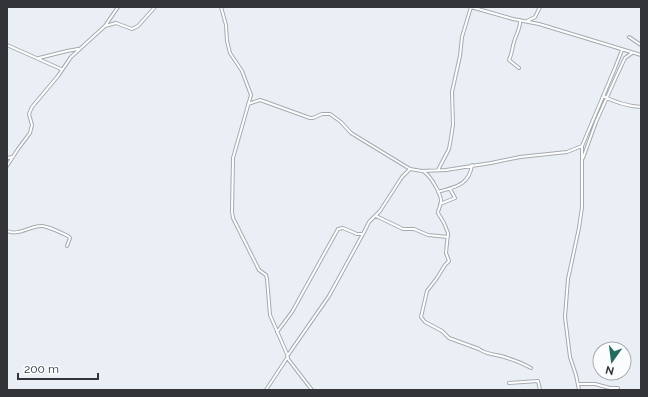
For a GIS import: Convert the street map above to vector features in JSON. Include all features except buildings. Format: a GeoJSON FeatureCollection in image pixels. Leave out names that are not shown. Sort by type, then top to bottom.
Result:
{"type":"FeatureCollection","features":[{"type":"Feature","properties":{"kind":"street"},"geometry":{"type":"LineString","coordinates":[[7,166],[30,133],[32,125],[29,114],[32,107],[78,49],[105,26],[118,7]]}},
{"type":"Feature","properties":{"kind":"street"},"geometry":{"type":"LineString","coordinates":[[105,26],[116,23],[132,29],[138,26],[155,7]]}},
{"type":"Feature","properties":{"kind":"street"},"geometry":{"type":"LineString","coordinates":[[221,7],[226,25],[230,53],[242,71],[250,91],[250,99],[233,158],[232,212],[259,270],[266,275],[268,279],[270,315],[288,357],[312,390]]}},
{"type":"Feature","properties":{"kind":"street"},"geometry":{"type":"LineString","coordinates":[[438,170],[449,149],[453,125],[452,92],[460,56],[462,37],[471,7],[546,26],[641,55]]}},
{"type":"Feature","properties":{"kind":"street"},"geometry":{"type":"LineString","coordinates":[[526,22],[535,17],[540,7]]}},
{"type":"Feature","properties":{"kind":"street"},"geometry":{"type":"LineString","coordinates":[[519,68],[510,60],[513,50],[513,43],[520,25],[520,20]]}},
{"type":"Feature","properties":{"kind":"street"},"geometry":{"type":"LineString","coordinates":[[629,37],[641,45]]}},
{"type":"Feature","properties":{"kind":"street"},"geometry":{"type":"LineString","coordinates":[[7,45],[38,58],[61,70]]}},
{"type":"Feature","properties":{"kind":"street"},"geometry":{"type":"LineString","coordinates":[[38,58],[67,50],[78,49]]}},
{"type":"Feature","properties":{"kind":"street"},"geometry":{"type":"LineString","coordinates":[[579,390],[579,384],[570,357],[565,317],[568,279],[582,207],[582,146],[622,50]]}},
{"type":"Feature","properties":{"kind":"street"},"geometry":{"type":"LineString","coordinates":[[582,159],[596,122],[625,58],[625,51]]}},
{"type":"Feature","properties":{"kind":"street"},"geometry":{"type":"LineString","coordinates":[[625,58],[632,53]]}},
{"type":"Feature","properties":{"kind":"street"},"geometry":{"type":"LineString","coordinates":[[603,96],[627,106],[641,107]]}},
{"type":"Feature","properties":{"kind":"street"},"geometry":{"type":"LineString","coordinates":[[248,104],[260,100],[310,118],[314,118],[322,114],[330,114],[341,122],[351,133],[410,169],[422,171],[472,166],[520,157],[567,152],[582,146]]}},
{"type":"Feature","properties":{"kind":"street"},"geometry":{"type":"LineString","coordinates":[[7,158],[13,156]]}},
{"type":"Feature","properties":{"kind":"street"},"geometry":{"type":"LineString","coordinates":[[438,192],[461,185],[470,176],[472,166]]}},
{"type":"Feature","properties":{"kind":"street"},"geometry":{"type":"LineString","coordinates":[[266,390],[329,296],[369,222],[376,216],[402,177],[410,169]]}},
{"type":"Feature","properties":{"kind":"street"},"geometry":{"type":"LineString","coordinates":[[422,171],[430,177],[441,201],[438,213],[444,223],[448,237],[446,253],[449,261],[427,291],[421,317],[425,322],[442,331],[452,339],[479,349],[483,352],[501,356],[531,368]]}},
{"type":"Feature","properties":{"kind":"street"},"geometry":{"type":"LineString","coordinates":[[440,204],[455,198],[450,189]]}},
{"type":"Feature","properties":{"kind":"street"},"geometry":{"type":"LineString","coordinates":[[376,216],[403,229],[414,229],[428,235],[448,237]]}},
{"type":"Feature","properties":{"kind":"street"},"geometry":{"type":"LineString","coordinates":[[7,231],[14,233],[43,226],[68,236],[70,238],[67,246]]}},
{"type":"Feature","properties":{"kind":"street"},"geometry":{"type":"LineString","coordinates":[[278,332],[292,312],[338,229],[343,228],[357,234],[363,234]]}},
{"type":"Feature","properties":{"kind":"street"},"geometry":{"type":"LineString","coordinates":[[509,383],[538,381],[540,390]]}},
{"type":"Feature","properties":{"kind":"street"},"geometry":{"type":"LineString","coordinates":[[579,384],[595,384],[610,388],[618,388]]}}]}
